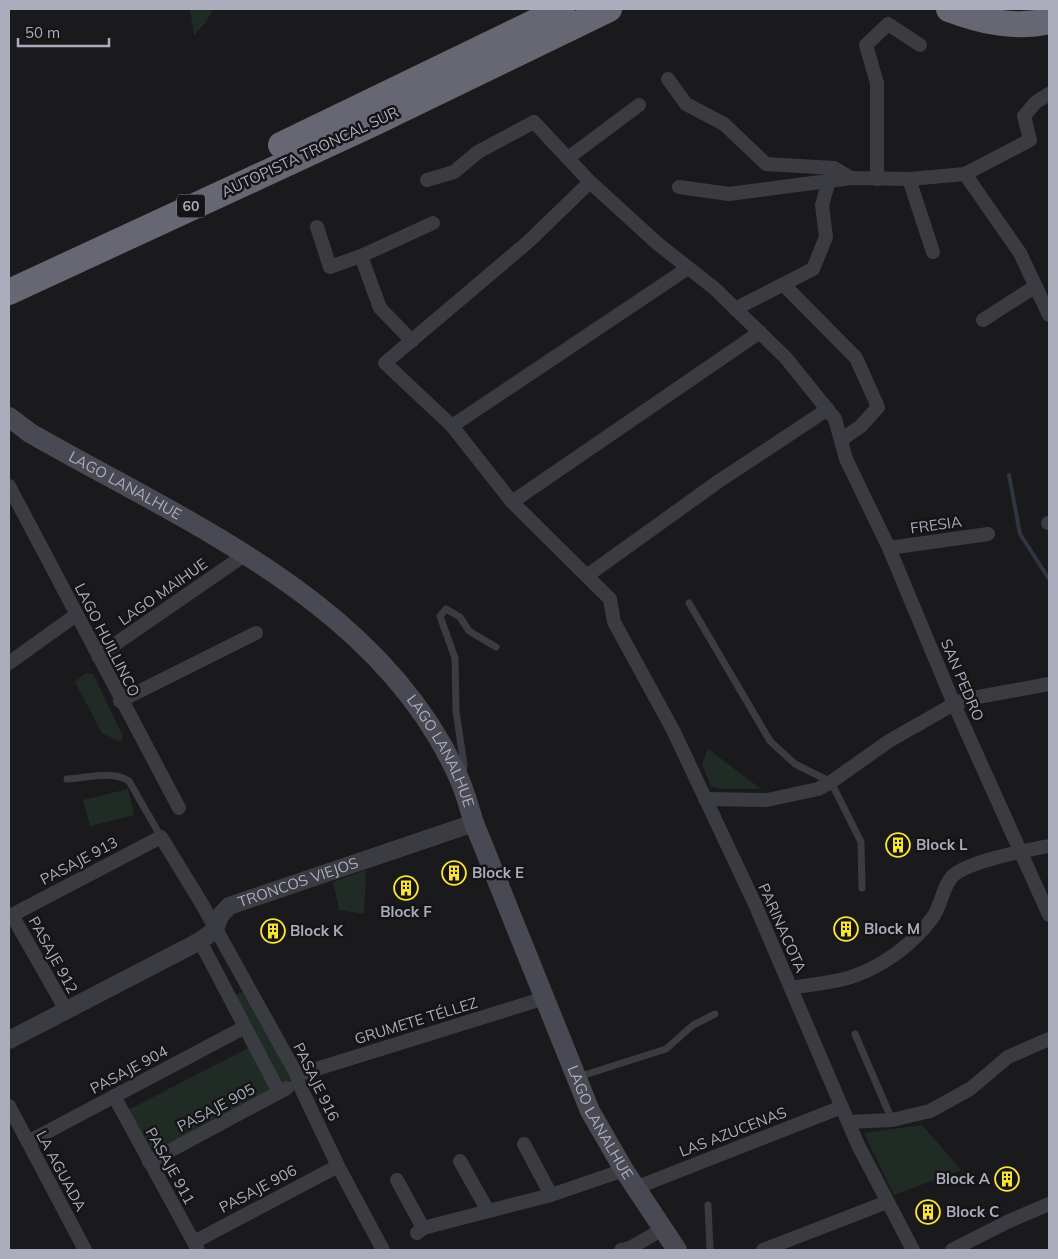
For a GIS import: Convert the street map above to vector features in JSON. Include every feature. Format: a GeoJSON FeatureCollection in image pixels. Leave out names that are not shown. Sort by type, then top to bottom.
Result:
{"type":"FeatureCollection","features":[{"type":"Feature","properties":{"kind":"highway"},"geometry":{"type":"LineString","coordinates":[[330,122],[492,30],[519,9]]}},
{"type":"Feature","properties":{"kind":"highway","name":"AUTOPISTA TRONCAL SUR"},"geometry":{"type":"LineString","coordinates":[[9,272],[330,122],[571,16],[609,9]]}},
{"type":"Feature","properties":{"kind":"highway"},"geometry":{"type":"LineString","coordinates":[[571,16],[620,9]]}},
{"type":"Feature","properties":{"kind":"highway"},"geometry":{"type":"LineString","coordinates":[[949,9],[998,23],[1030,24],[1049,21]]}},
{"type":"Feature","properties":{"kind":"highway","name":"AUTOPISTA TRONCAL SUR"},"geometry":{"type":"LineString","coordinates":[[9,292],[374,123],[571,16]]}},
{"type":"Feature","properties":{"kind":"main road","name":"LAGO LANALHUE"},"geometry":{"type":"LineString","coordinates":[[9,417],[30,433],[246,554],[304,594],[378,661],[426,720],[461,784],[474,823],[590,1111],[635,1188],[677,1250]]}},
{"type":"Feature","properties":{"kind":"street"},"geometry":{"type":"LineString","coordinates":[[877,179],[877,83],[866,45],[888,24],[920,45]]}},
{"type":"Feature","properties":{"kind":"street"},"geometry":{"type":"LineString","coordinates":[[668,79],[686,104],[724,124],[766,164],[834,168],[851,178]]}},
{"type":"Feature","properties":{"kind":"street"},"geometry":{"type":"LineString","coordinates":[[678,187],[729,194],[851,178],[909,179],[965,174],[1030,140],[1024,116],[1036,102],[1049,94]]}},
{"type":"Feature","properties":{"kind":"street"},"geometry":{"type":"LineString","coordinates":[[568,158],[639,105]]}},
{"type":"Feature","properties":{"kind":"street","name":"SAN PEDRO"},"geometry":{"type":"LineString","coordinates":[[427,180],[454,172],[478,152],[534,122],[590,182],[736,308],[786,358],[835,418],[846,458],[888,548],[954,704],[1049,915]]}},
{"type":"Feature","properties":{"kind":"street"},"geometry":{"type":"LineString","coordinates":[[965,174],[1020,253],[1049,315]]}},
{"type":"Feature","properties":{"kind":"street"},"geometry":{"type":"LineString","coordinates":[[909,179],[933,252]]}},
{"type":"Feature","properties":{"kind":"street"},"geometry":{"type":"LineString","coordinates":[[736,308],[765,293],[785,286],[813,269],[826,237],[822,205],[829,181]]}},
{"type":"Feature","properties":{"kind":"street"},"geometry":{"type":"LineString","coordinates":[[360,256],[380,308],[412,341],[528,242],[590,182]]}},
{"type":"Feature","properties":{"kind":"street"},"geometry":{"type":"LineString","coordinates":[[318,227],[330,266],[360,256],[433,224]]}},
{"type":"Feature","properties":{"kind":"street"},"geometry":{"type":"LineString","coordinates":[[452,426],[688,268]]}},
{"type":"Feature","properties":{"kind":"street"},"geometry":{"type":"LineString","coordinates":[[785,286],[856,358],[878,407],[861,426],[841,440]]}},
{"type":"Feature","properties":{"kind":"street"},"geometry":{"type":"LineString","coordinates":[[983,320],[1036,286]]}},
{"type":"Feature","properties":{"kind":"street"},"geometry":{"type":"LineString","coordinates":[[512,502],[760,332]]}},
{"type":"Feature","properties":{"kind":"street","name":"PARINACOTA"},"geometry":{"type":"LineString","coordinates":[[412,341],[385,363],[452,426],[512,502],[588,575],[610,599],[614,622],[673,730],[791,988],[848,1122],[913,1250]]}},
{"type":"Feature","properties":{"kind":"street"},"geometry":{"type":"LineString","coordinates":[[588,575],[719,480],[828,409]]}},
{"type":"Feature","properties":{"kind":"street","name":"LAGO HUILLINCO"},"geometry":{"type":"LineString","coordinates":[[9,486],[120,701],[179,808]]}},
{"type":"Feature","properties":{"kind":"street","name":"FRESIA"},"geometry":{"type":"LineString","coordinates":[[888,548],[988,534]]}},
{"type":"Feature","properties":{"kind":"street","name":"LAGO MAIHUE"},"geometry":{"type":"LineString","coordinates":[[98,656],[246,554]]}},
{"type":"Feature","properties":{"kind":"street"},"geometry":{"type":"LineString","coordinates":[[9,663],[76,615]]}},
{"type":"Feature","properties":{"kind":"street"},"geometry":{"type":"LineString","coordinates":[[120,701],[256,633]]}},
{"type":"Feature","properties":{"kind":"street"},"geometry":{"type":"LineString","coordinates":[[705,798],[767,800],[802,794],[831,782],[889,741],[954,704],[967,699],[1049,684]]}},
{"type":"Feature","properties":{"kind":"street","name":"TRONCOS VIEJOS"},"geometry":{"type":"LineString","coordinates":[[9,1040],[200,941],[215,930],[220,916],[229,906],[474,823]]}},
{"type":"Feature","properties":{"kind":"street","name":"PASAJE 913"},"geometry":{"type":"LineString","coordinates":[[12,915],[161,837]]}},
{"type":"Feature","properties":{"kind":"street","name":"PASAJE 916"},"geometry":{"type":"LineString","coordinates":[[161,837],[202,904],[298,1078],[338,1166],[380,1249]]}},
{"type":"Feature","properties":{"kind":"street"},"geometry":{"type":"LineString","coordinates":[[791,988],[854,976],[871,968],[905,947],[918,935],[942,903],[946,884],[954,875],[966,868],[1049,846]]}},
{"type":"Feature","properties":{"kind":"street","name":"PASAJE 912"},"geometry":{"type":"LineString","coordinates":[[12,915],[66,1010]]}},
{"type":"Feature","properties":{"kind":"street"},"geometry":{"type":"LineString","coordinates":[[200,941],[279,1092]]}},
{"type":"Feature","properties":{"kind":"street","name":"GRUMETE TÉLLEZ"},"geometry":{"type":"LineString","coordinates":[[298,1078],[545,998]]}},
{"type":"Feature","properties":{"kind":"street","name":"PASAJE 904"},"geometry":{"type":"LineString","coordinates":[[28,1142],[245,1027]]}},
{"type":"Feature","properties":{"kind":"street"},"geometry":{"type":"LineString","coordinates":[[848,1122],[892,1120],[930,1111],[970,1089],[1008,1057],[1049,1039]]}},
{"type":"Feature","properties":{"kind":"street","name":"PASAJE 905"},"geometry":{"type":"LineString","coordinates":[[149,1162],[279,1092],[298,1078]]}},
{"type":"Feature","properties":{"kind":"street","name":"PASAJE 911"},"geometry":{"type":"LineString","coordinates":[[114,1096],[196,1246]]}},
{"type":"Feature","properties":{"kind":"street","name":"LA AGUADA"},"geometry":{"type":"LineString","coordinates":[[9,1106],[85,1250]]}},
{"type":"Feature","properties":{"kind":"street","name":"LAS AZUCENAS"},"geometry":{"type":"LineString","coordinates":[[635,1188],[842,1107]]}},
{"type":"Feature","properties":{"kind":"street"},"geometry":{"type":"LineString","coordinates":[[524,1144],[551,1195]]}},
{"type":"Feature","properties":{"kind":"street"},"geometry":{"type":"LineString","coordinates":[[460,1161],[488,1211]]}},
{"type":"Feature","properties":{"kind":"street","name":"PASAJE 906"},"geometry":{"type":"LineString","coordinates":[[196,1246],[338,1166]]}},
{"type":"Feature","properties":{"kind":"street"},"geometry":{"type":"LineString","coordinates":[[397,1180],[420,1231],[551,1195],[624,1170]]}},
{"type":"Feature","properties":{"kind":"street"},"geometry":{"type":"LineString","coordinates":[[763,1250],[887,1202]]}},
{"type":"Feature","properties":{"kind":"street"},"geometry":{"type":"LineString","coordinates":[[952,1250],[1007,1222],[1049,1204]]}},
{"type":"Feature","properties":{"kind":"street"},"geometry":{"type":"LineString","coordinates":[[621,1250],[630,1248],[663,1229]]}},
{"type":"Feature","properties":{"kind":"lane"},"geometry":{"type":"LineString","coordinates":[[689,602],[770,741],[795,764],[831,782],[861,842],[862,888]]}},
{"type":"Feature","properties":{"kind":"lane"},"geometry":{"type":"LineString","coordinates":[[461,784],[464,765],[456,711],[455,658],[440,616],[446,609],[460,617],[469,631],[496,647]]}},
{"type":"Feature","properties":{"kind":"lane"},"geometry":{"type":"LineString","coordinates":[[67,779],[115,774],[123,777],[129,781],[161,837]]}},
{"type":"Feature","properties":{"kind":"lane"},"geometry":{"type":"LineString","coordinates":[[576,1078],[666,1049],[693,1025],[715,1014]]}},
{"type":"Feature","properties":{"kind":"lane"},"geometry":{"type":"LineString","coordinates":[[855,1034],[892,1120]]}},
{"type":"Feature","properties":{"kind":"lane"},"geometry":{"type":"LineString","coordinates":[[708,1205],[710,1250]]}},
{"type":"Feature","properties":{"kind":"shaded area"},"geometry":{"type":"Polygon","coordinates":[[[190,9],[213,9],[206,22],[194,35],[190,9]]]}},
{"type":"Feature","properties":{"kind":"shaded area"},"geometry":{"type":"Polygon","coordinates":[[[86,673],[93,674],[123,736],[121,742],[102,733],[75,682],[86,673]]]}},
{"type":"Feature","properties":{"kind":"shaded area"},"geometry":{"type":"Polygon","coordinates":[[[708,749],[761,789],[723,789],[711,786],[702,764],[708,749]]]}},
{"type":"Feature","properties":{"kind":"shaded area"},"geometry":{"type":"Polygon","coordinates":[[[128,789],[134,815],[90,826],[83,800],[128,789]]]}},
{"type":"Feature","properties":{"kind":"shaded area"},"geometry":{"type":"Polygon","coordinates":[[[366,870],[364,914],[339,910],[333,882],[366,870]]]}},
{"type":"Feature","properties":{"kind":"shaded area"},"geometry":{"type":"Polygon","coordinates":[[[244,991],[292,1079],[282,1084],[233,996],[244,991]]]}},
{"type":"Feature","properties":{"kind":"shaded area"},"geometry":{"type":"Polygon","coordinates":[[[250,1047],[273,1090],[154,1154],[128,1110],[250,1047]]]}},
{"type":"Feature","properties":{"kind":"shaded area"},"geometry":{"type":"Polygon","coordinates":[[[922,1125],[961,1170],[894,1195],[864,1133],[922,1125]]]}},
{"type":"Feature","properties":{"kind":"waterway"},"geometry":{"type":"LineString","coordinates":[[1009,475],[1020,534],[1049,579]]}},
{"type":"Feature","properties":{"kind":"place","name":"Block L"},"geometry":{"type":"Point","coordinates":[898,845]}},
{"type":"Feature","properties":{"kind":"place","name":"Block E"},"geometry":{"type":"Point","coordinates":[454,873]}},
{"type":"Feature","properties":{"kind":"place","name":"Block F"},"geometry":{"type":"Point","coordinates":[406,888]}},
{"type":"Feature","properties":{"kind":"place","name":"Block M"},"geometry":{"type":"Point","coordinates":[846,929]}},
{"type":"Feature","properties":{"kind":"place","name":"Block K"},"geometry":{"type":"Point","coordinates":[273,931]}},
{"type":"Feature","properties":{"kind":"place","name":"Block A"},"geometry":{"type":"Point","coordinates":[1007,1179]}},
{"type":"Feature","properties":{"kind":"place","name":"Block C"},"geometry":{"type":"Point","coordinates":[928,1212]}}]}
